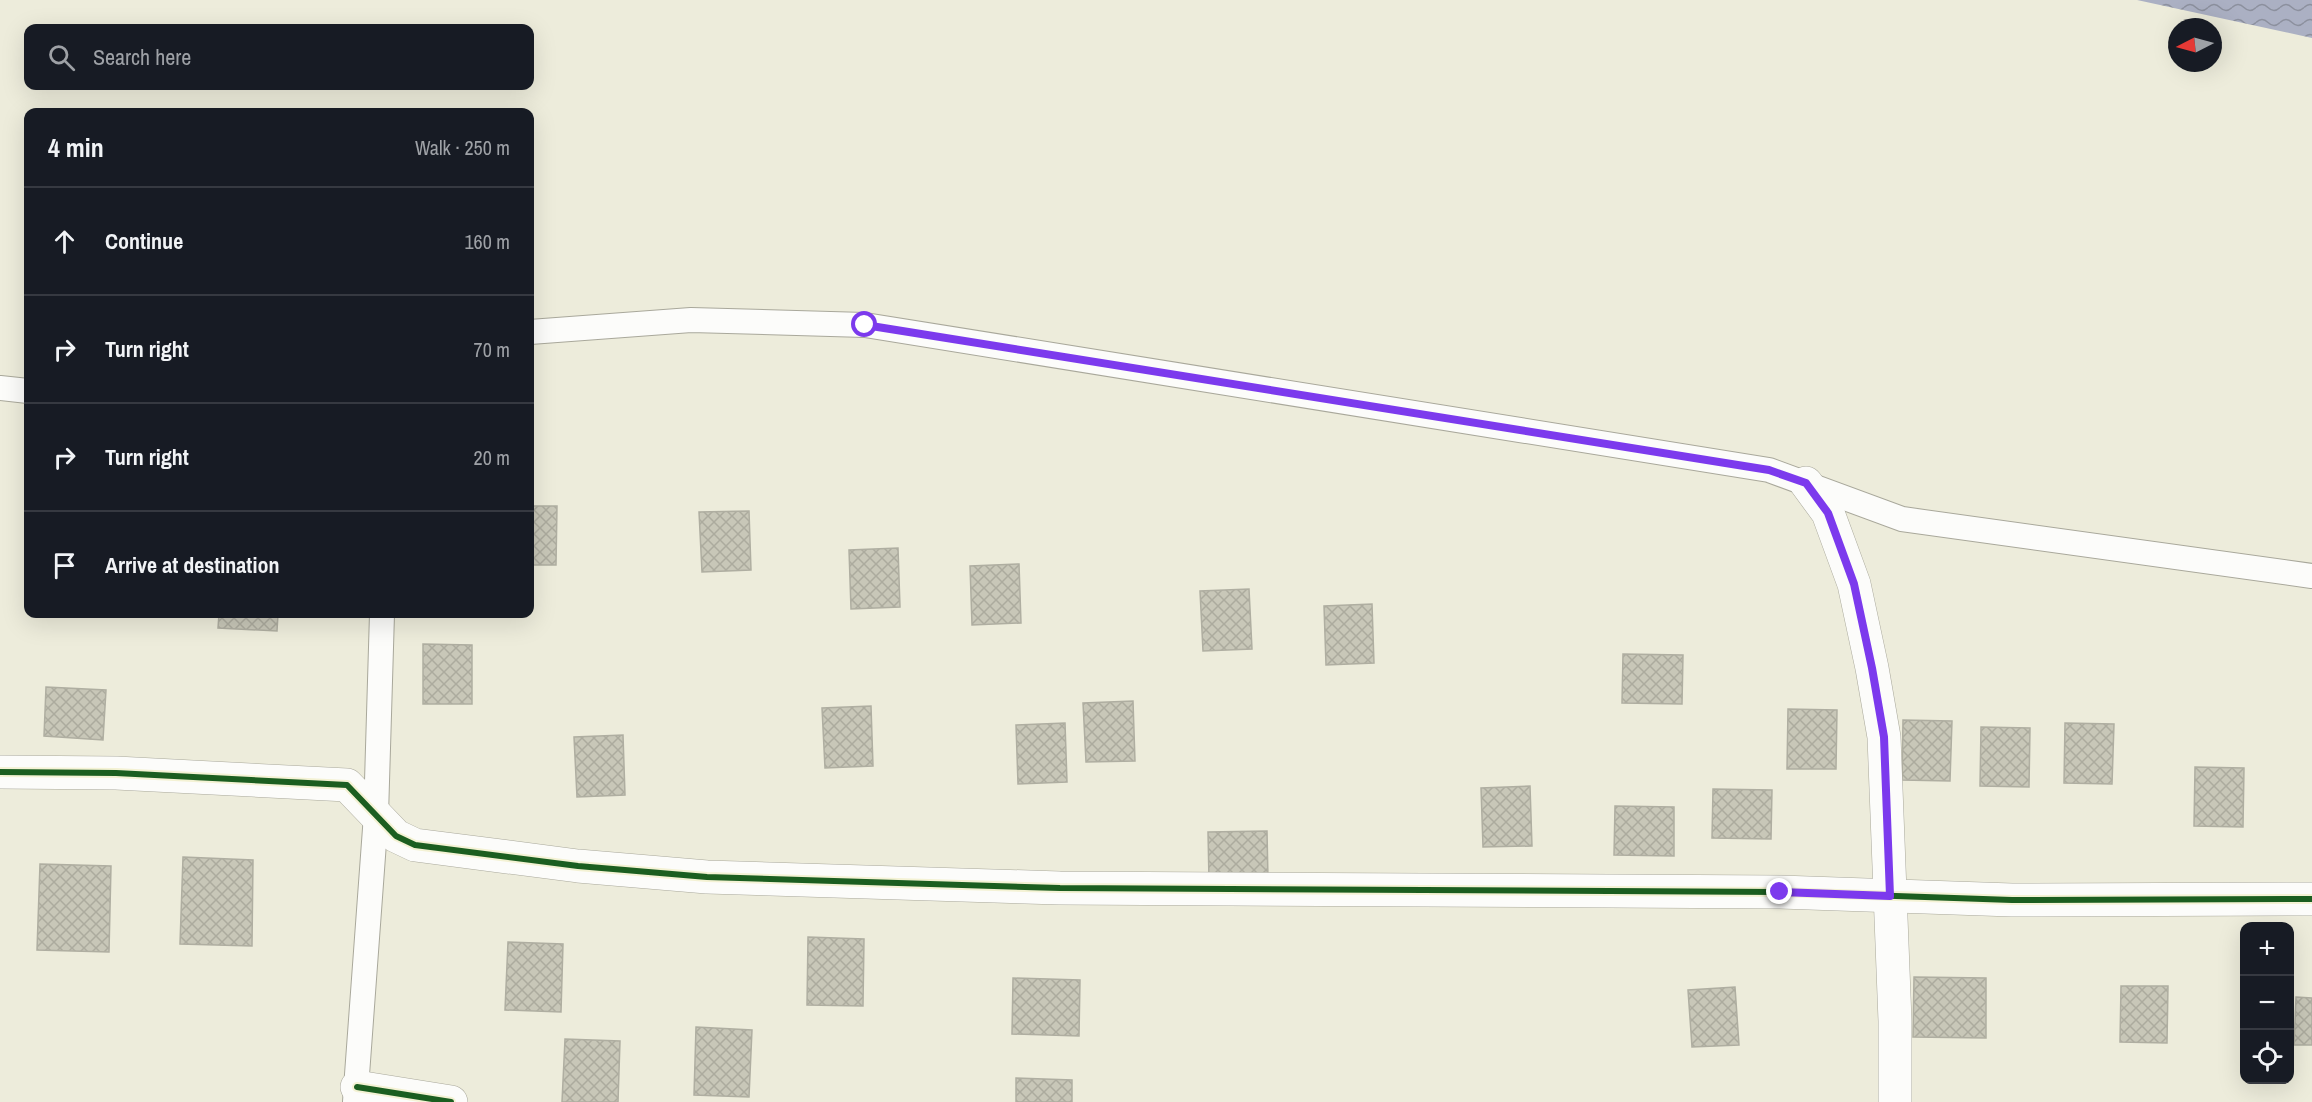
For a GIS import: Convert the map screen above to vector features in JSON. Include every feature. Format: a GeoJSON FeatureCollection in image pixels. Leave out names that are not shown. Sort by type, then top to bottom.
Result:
{"type":"FeatureCollection","features":[{"type":"Feature","properties":{"kind":"street"},"geometry":{"type":"LineString","coordinates":[[1806,483],[1828,513],[1854,584],[1884,737],[1895,1022],[1895,1102]]}},
{"type":"Feature","properties":{"kind":"street"},"geometry":{"type":"LineString","coordinates":[[0,772],[116,773],[347,785],[396,836],[415,844],[578,866],[707,877],[1060,888],[1768,892],[2012,900],[2312,899]]}},
{"type":"Feature","properties":{"kind":"street"},"geometry":{"type":"LineString","coordinates":[[356,1094],[451,1102]]}},
{"type":"Feature","properties":{"kind":"lane"},"geometry":{"type":"LineString","coordinates":[[534,332],[691,320],[865,325],[1769,470],[1902,519],[2312,576]]}},
{"type":"Feature","properties":{"kind":"lane"},"geometry":{"type":"LineString","coordinates":[[0,388],[24,391]]}},
{"type":"Feature","properties":{"kind":"lane"},"geometry":{"type":"LineString","coordinates":[[356,1094],[376,815],[382,618]]}},
{"type":"Feature","properties":{"kind":"water"},"geometry":{"type":"Polygon","coordinates":[[[2137,0],[2312,0],[2312,38],[2222,18],[2137,0]]]}},
{"type":"Feature","properties":{"kind":"building"},"geometry":{"type":"Polygon","coordinates":[[[534,506],[557,506],[556,565],[534,565],[534,506]]]}},
{"type":"Feature","properties":{"kind":"building"},"geometry":{"type":"Polygon","coordinates":[[[749,511],[751,570],[702,572],[699,512],[749,511]]]}},
{"type":"Feature","properties":{"kind":"building"},"geometry":{"type":"Polygon","coordinates":[[[898,548],[900,607],[851,609],[849,550],[898,548]]]}},
{"type":"Feature","properties":{"kind":"building"},"geometry":{"type":"Polygon","coordinates":[[[1019,564],[1021,623],[972,625],[970,566],[1019,564]]]}},
{"type":"Feature","properties":{"kind":"building"},"geometry":{"type":"Polygon","coordinates":[[[1249,589],[1252,649],[1203,651],[1200,591],[1249,589]]]}},
{"type":"Feature","properties":{"kind":"building"},"geometry":{"type":"Polygon","coordinates":[[[1372,604],[1374,663],[1326,665],[1324,606],[1372,604]]]}},
{"type":"Feature","properties":{"kind":"building"},"geometry":{"type":"Polygon","coordinates":[[[219,618],[278,618],[277,631],[218,628],[219,618]]]}},
{"type":"Feature","properties":{"kind":"building"},"geometry":{"type":"Polygon","coordinates":[[[423,644],[472,645],[472,704],[423,704],[423,644]]]}},
{"type":"Feature","properties":{"kind":"building"},"geometry":{"type":"Polygon","coordinates":[[[1623,654],[1683,655],[1682,704],[1622,703],[1623,654]]]}},
{"type":"Feature","properties":{"kind":"building"},"geometry":{"type":"Polygon","coordinates":[[[46,687],[106,690],[103,740],[44,736],[46,687]]]}},
{"type":"Feature","properties":{"kind":"building"},"geometry":{"type":"Polygon","coordinates":[[[1133,701],[1135,761],[1086,762],[1083,703],[1133,701]]]}},
{"type":"Feature","properties":{"kind":"building"},"geometry":{"type":"Polygon","coordinates":[[[871,706],[873,766],[825,768],[822,708],[871,706]]]}},
{"type":"Feature","properties":{"kind":"building"},"geometry":{"type":"Polygon","coordinates":[[[1788,709],[1837,710],[1836,769],[1787,769],[1788,709]]]}},
{"type":"Feature","properties":{"kind":"building"},"geometry":{"type":"Polygon","coordinates":[[[1903,720],[1952,721],[1950,781],[1902,780],[1903,720]]]}},
{"type":"Feature","properties":{"kind":"building"},"geometry":{"type":"Polygon","coordinates":[[[1065,723],[1067,782],[1018,784],[1016,725],[1065,723]]]}},
{"type":"Feature","properties":{"kind":"building"},"geometry":{"type":"Polygon","coordinates":[[[2065,723],[2114,724],[2112,784],[2064,783],[2065,723]]]}},
{"type":"Feature","properties":{"kind":"building"},"geometry":{"type":"Polygon","coordinates":[[[1981,727],[2030,728],[2029,787],[1980,786],[1981,727]]]}},
{"type":"Feature","properties":{"kind":"building"},"geometry":{"type":"Polygon","coordinates":[[[623,735],[625,795],[577,797],[574,737],[623,735]]]}},
{"type":"Feature","properties":{"kind":"building"},"geometry":{"type":"Polygon","coordinates":[[[2195,767],[2244,768],[2243,827],[2194,826],[2195,767]]]}},
{"type":"Feature","properties":{"kind":"building"},"geometry":{"type":"Polygon","coordinates":[[[1530,786],[1532,846],[1483,847],[1481,788],[1530,786]]]}},
{"type":"Feature","properties":{"kind":"building"},"geometry":{"type":"Polygon","coordinates":[[[1713,789],[1772,790],[1771,839],[1712,838],[1713,789]]]}},
{"type":"Feature","properties":{"kind":"building"},"geometry":{"type":"Polygon","coordinates":[[[1615,806],[1674,807],[1674,856],[1614,855],[1615,806]]]}},
{"type":"Feature","properties":{"kind":"building"},"geometry":{"type":"Polygon","coordinates":[[[1267,831],[1268,879],[1209,881],[1208,832],[1267,831]]]}},
{"type":"Feature","properties":{"kind":"building"},"geometry":{"type":"Polygon","coordinates":[[[183,857],[253,860],[252,946],[180,944],[183,857]]]}},
{"type":"Feature","properties":{"kind":"building"},"geometry":{"type":"Polygon","coordinates":[[[40,864],[111,866],[109,952],[37,950],[40,864]]]}},
{"type":"Feature","properties":{"kind":"building"},"geometry":{"type":"Polygon","coordinates":[[[808,937],[864,939],[863,1006],[807,1005],[808,937]]]}},
{"type":"Feature","properties":{"kind":"building"},"geometry":{"type":"Polygon","coordinates":[[[508,942],[563,944],[561,1012],[505,1010],[508,942]]]}},
{"type":"Feature","properties":{"kind":"building"},"geometry":{"type":"Polygon","coordinates":[[[1914,977],[1986,978],[1986,1038],[1913,1037],[1914,977]]]}},
{"type":"Feature","properties":{"kind":"building"},"geometry":{"type":"Polygon","coordinates":[[[1013,978],[1080,980],[1079,1036],[1012,1034],[1013,978]]]}},
{"type":"Feature","properties":{"kind":"building"},"geometry":{"type":"Polygon","coordinates":[[[2121,986],[2168,986],[2167,1043],[2120,1042],[2121,986]]]}},
{"type":"Feature","properties":{"kind":"building"},"geometry":{"type":"Polygon","coordinates":[[[1735,987],[1739,1045],[1692,1047],[1688,990],[1735,987]]]}},
{"type":"Feature","properties":{"kind":"building"},"geometry":{"type":"Polygon","coordinates":[[[2296,997],[2312,998],[2312,1045],[2294,1045],[2296,997]]]}},
{"type":"Feature","properties":{"kind":"building"},"geometry":{"type":"Polygon","coordinates":[[[696,1027],[752,1030],[749,1097],[694,1095],[696,1027]]]}},
{"type":"Feature","properties":{"kind":"building"},"geometry":{"type":"Polygon","coordinates":[[[565,1039],[620,1041],[618,1102],[562,1102],[565,1039]]]}},
{"type":"Feature","properties":{"kind":"building"},"geometry":{"type":"Polygon","coordinates":[[[1016,1078],[1072,1080],[1072,1102],[1016,1102],[1016,1078]]]}},
{"type":"Feature","properties":{"kind":"cycle path"},"geometry":{"type":"LineString","coordinates":[[0,772],[116,773],[347,785],[396,836],[415,845],[578,866],[707,877],[1060,888],[1780,892],[2012,900],[2312,899]]}},
{"type":"Feature","properties":{"kind":"cycle path"},"geometry":{"type":"LineString","coordinates":[[357,1087],[451,1102]]}},
{"type":"Feature","properties":{"kind":"route"},"geometry":{"type":"LineString","coordinates":[[865,325],[1769,470],[1806,483],[1828,513],[1854,584],[1872,668],[1884,737],[1890,896],[1780,892]]}}]}
